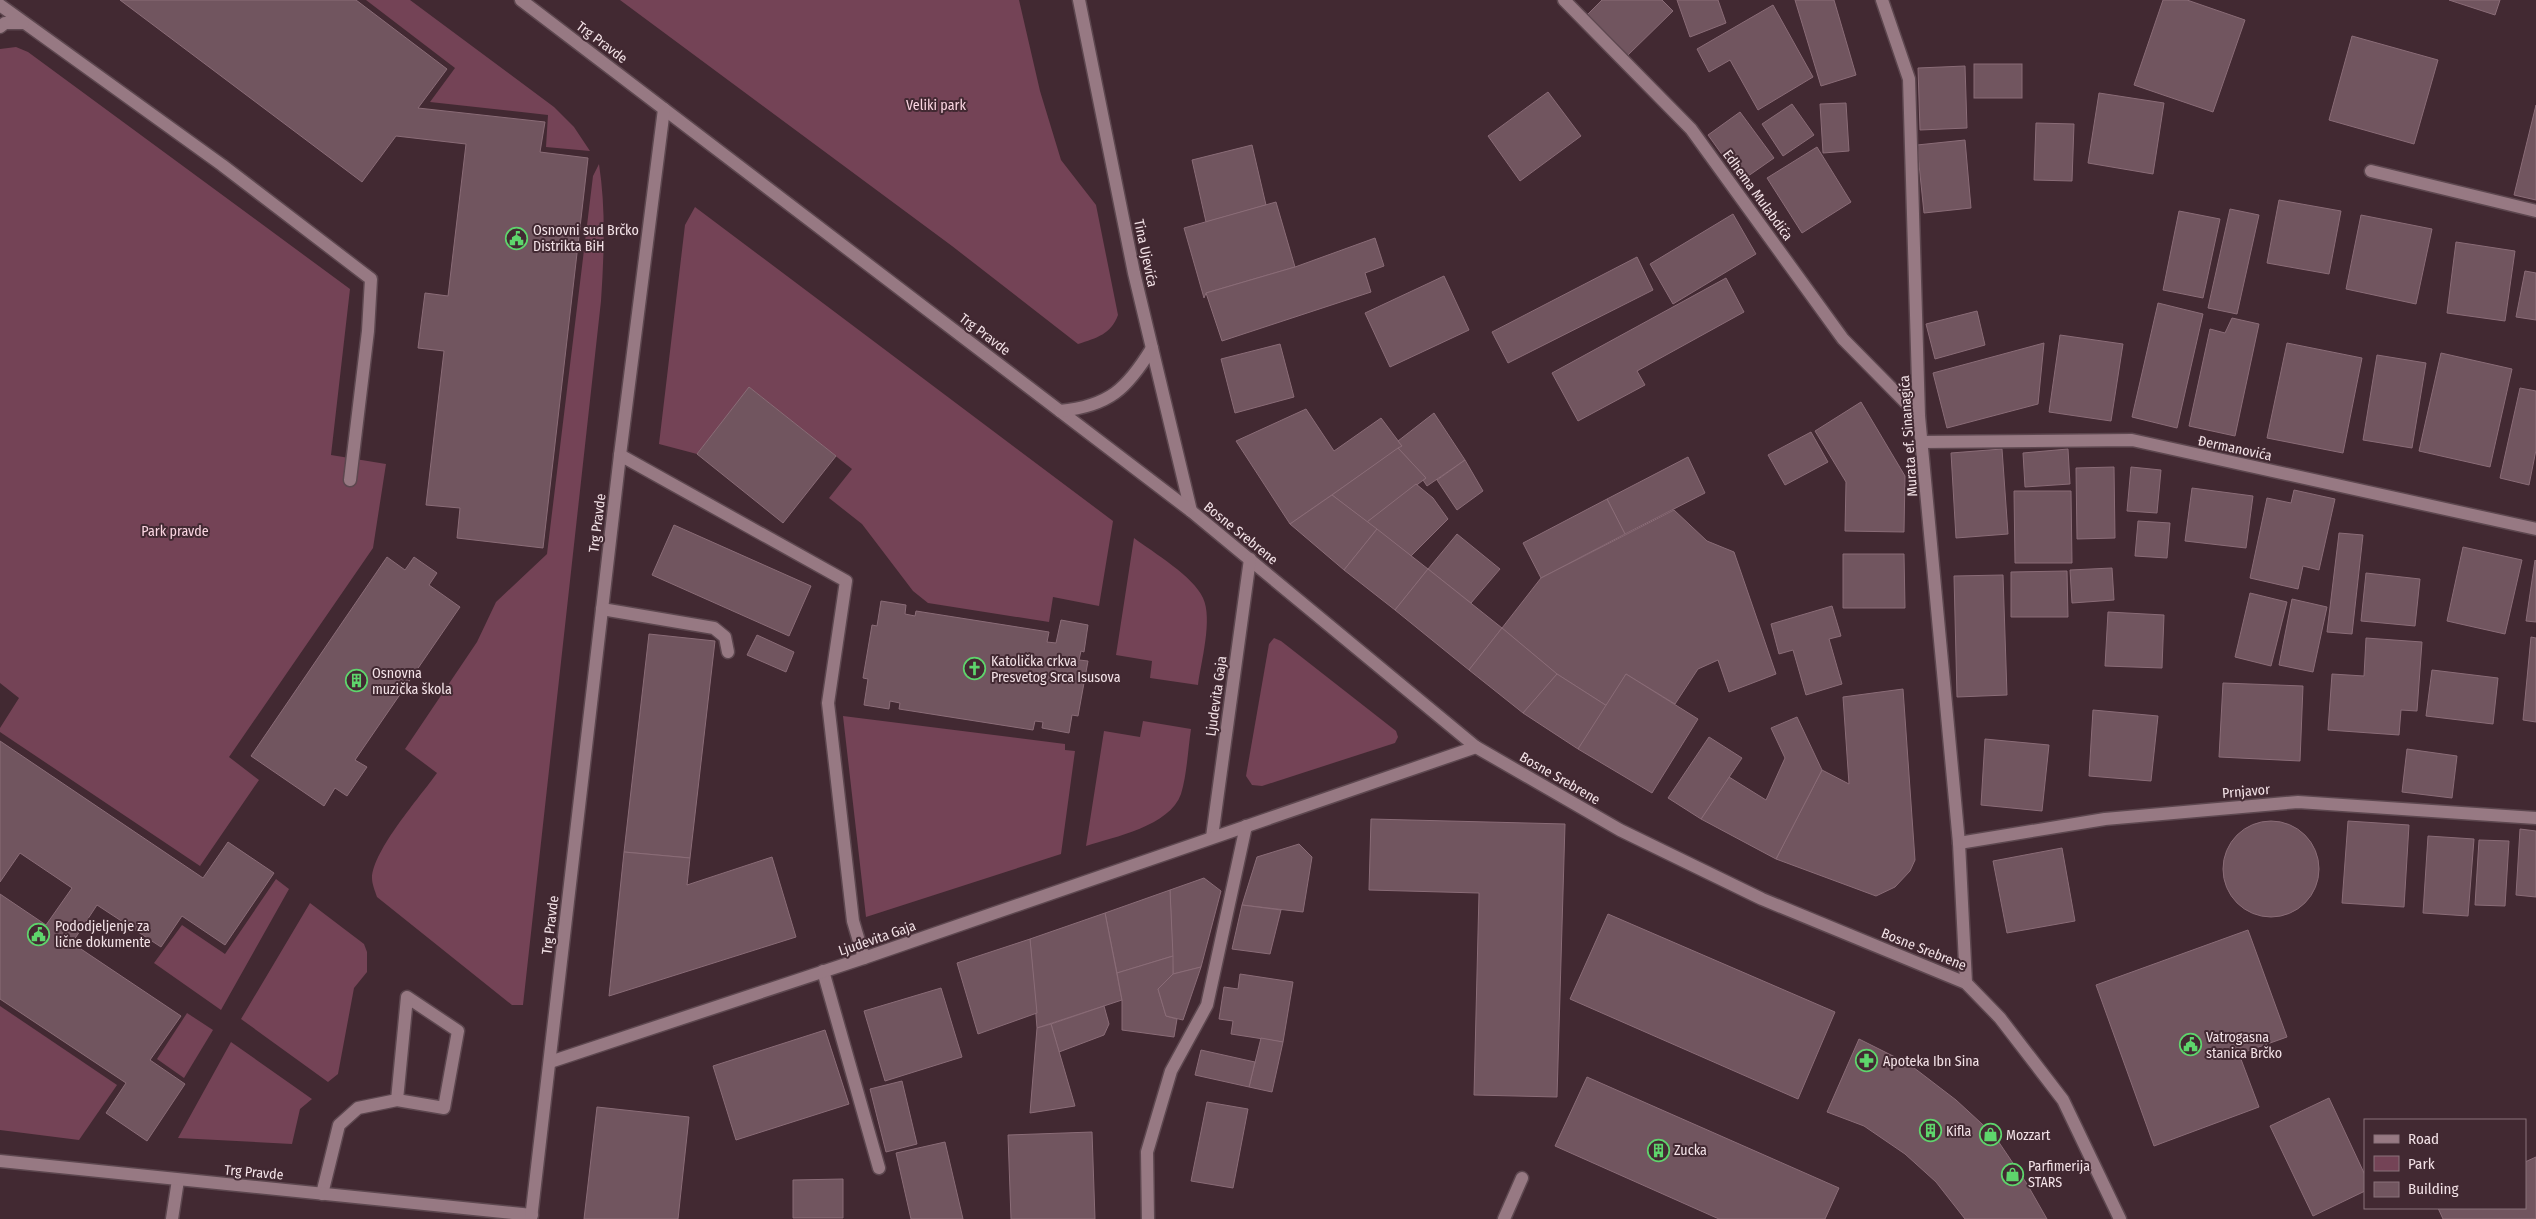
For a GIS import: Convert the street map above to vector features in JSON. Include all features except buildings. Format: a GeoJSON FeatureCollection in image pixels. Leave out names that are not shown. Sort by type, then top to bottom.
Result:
{"type":"FeatureCollection","features":[{"type":"Feature","properties":{"kind":"street","name":"Trg Pravde"},"geometry":{"type":"LineString","coordinates":[[521,0],[1191,511]]}},
{"type":"Feature","properties":{"kind":"street","name":"Tina Ujevića"},"geometry":{"type":"LineString","coordinates":[[1079,0],[1134,273],[1191,511]]}},
{"type":"Feature","properties":{"kind":"street","name":"Edhema Mulabdića"},"geometry":{"type":"LineString","coordinates":[[1564,0],[1691,129],[1843,339],[1919,416]]}},
{"type":"Feature","properties":{"kind":"street","name":"Murata ef. Sinanagića"},"geometry":{"type":"LineString","coordinates":[[1882,0],[1909,79],[1919,416],[1960,842]]}},
{"type":"Feature","properties":{"kind":"street"},"geometry":{"type":"LineString","coordinates":[[0,5],[222,165],[371,279],[368,331],[350,480]]}},
{"type":"Feature","properties":{"kind":"street"},"geometry":{"type":"LineString","coordinates":[[0,26],[6,23],[23,22]]}},
{"type":"Feature","properties":{"kind":"street","name":"Trg Pravde"},"geometry":{"type":"LineString","coordinates":[[0,1161],[532,1217],[620,455],[664,109]]}},
{"type":"Feature","properties":{"kind":"street"},"geometry":{"type":"LineString","coordinates":[[2371,171],[2536,211]]}},
{"type":"Feature","properties":{"kind":"street"},"geometry":{"type":"LineString","coordinates":[[1060,411],[1085,408],[1110,397],[1124,387],[1140,369],[1152,348]]}},
{"type":"Feature","properties":{"kind":"street","name":"Đermanovića"},"geometry":{"type":"LineString","coordinates":[[1922,442],[2132,440],[2536,529]]}},
{"type":"Feature","properties":{"kind":"street"},"geometry":{"type":"LineString","coordinates":[[620,455],[846,581],[828,704],[853,921],[864,958]]}},
{"type":"Feature","properties":{"kind":"street","name":"Bosne Srebrene"},"geometry":{"type":"LineString","coordinates":[[1191,511],[1476,747],[1620,830],[1754,895],[1966,983],[2000,1018],[2064,1100],[2120,1219]]}},
{"type":"Feature","properties":{"kind":"street","name":"Ljudevita Gaja"},"geometry":{"type":"LineString","coordinates":[[1212,837],[1250,559]]}},
{"type":"Feature","properties":{"kind":"street"},"geometry":{"type":"LineString","coordinates":[[602,609],[714,628],[725,638],[728,652]]}},
{"type":"Feature","properties":{"kind":"street","name":"Ljudevita Gaja"},"geometry":{"type":"LineString","coordinates":[[550,1062],[824,972],[1476,747]]}},
{"type":"Feature","properties":{"kind":"street","name":"Prnjavor"},"geometry":{"type":"LineString","coordinates":[[1960,842],[2105,820],[2298,802],[2536,818]]}},
{"type":"Feature","properties":{"kind":"street"},"geometry":{"type":"LineString","coordinates":[[1148,1219],[1147,1152],[1170,1071],[1207,1005],[1246,826]]}},
{"type":"Feature","properties":{"kind":"street","name":"Bosne Srebrene"},"geometry":{"type":"LineString","coordinates":[[1960,842],[1966,983]]}},
{"type":"Feature","properties":{"kind":"street"},"geometry":{"type":"LineString","coordinates":[[824,972],[879,1168]]}},
{"type":"Feature","properties":{"kind":"street"},"geometry":{"type":"LineString","coordinates":[[322,1194],[339,1125],[358,1108],[397,1100],[444,1108],[458,1031],[407,997],[397,1100]]}},
{"type":"Feature","properties":{"kind":"street"},"geometry":{"type":"LineString","coordinates":[[1504,1219],[1522,1178]]}},
{"type":"Feature","properties":{"kind":"street"},"geometry":{"type":"LineString","coordinates":[[172,1219],[178,1180]]}},
{"type":"Feature","properties":{"kind":"green space"},"geometry":{"type":"Polygon","coordinates":[[[366,0],[410,0],[554,107],[574,127],[590,151],[546,147],[548,115],[430,102],[455,68],[366,0]]]}},
{"type":"Feature","properties":{"kind":"green space","name":"Veliki park"},"geometry":{"type":"Polygon","coordinates":[[[620,0],[1019,0],[1040,91],[1061,160],[1096,205],[1118,315],[1115,321],[1107,331],[1091,340],[1078,344],[952,246],[620,0]]]}},
{"type":"Feature","properties":{"kind":"green space","name":"Park pravde"},"geometry":{"type":"Polygon","coordinates":[[[16,47],[28,52],[350,289],[331,455],[386,464],[373,548],[229,757],[259,780],[200,866],[0,732],[0,728],[19,698],[0,683],[0,49],[16,47]]]}},
{"type":"Feature","properties":{"kind":"green space"},"geometry":{"type":"Polygon","coordinates":[[[599,164],[604,232],[601,301],[523,1005],[512,1005],[377,897],[372,878],[374,866],[380,853],[409,809],[437,773],[405,749],[477,642],[496,602],[547,554],[593,176],[599,164]]]}},
{"type":"Feature","properties":{"kind":"green space"},"geometry":{"type":"Polygon","coordinates":[[[695,207],[1113,521],[1099,606],[1053,597],[1049,622],[928,603],[913,591],[862,524],[829,498],[852,469],[750,388],[697,454],[659,444],[685,225],[695,207]]]}},
{"type":"Feature","properties":{"kind":"green space"},"geometry":{"type":"Polygon","coordinates":[[[1134,538],[1182,573],[1191,581],[1203,598],[1206,607],[1207,629],[1198,685],[1150,678],[1152,661],[1116,655],[1134,538]]]}},
{"type":"Feature","properties":{"kind":"green space"},"geometry":{"type":"Polygon","coordinates":[[[1274,638],[1281,641],[1396,731],[1398,737],[1395,743],[1262,786],[1252,785],[1246,776],[1269,644],[1274,638]]]}},
{"type":"Feature","properties":{"kind":"green space"},"geometry":{"type":"Polygon","coordinates":[[[843,716],[1065,744],[1065,750],[1075,751],[1061,854],[866,917],[843,716]]]}},
{"type":"Feature","properties":{"kind":"green space"},"geometry":{"type":"Polygon","coordinates":[[[1143,721],[1191,729],[1181,794],[1175,805],[1153,822],[1140,829],[1086,846],[1104,731],[1140,737],[1143,721]]]}},
{"type":"Feature","properties":{"kind":"green space"},"geometry":{"type":"Polygon","coordinates":[[[276,879],[289,889],[221,1010],[154,963],[182,925],[225,954],[276,879]]]}},
{"type":"Feature","properties":{"kind":"green space"},"geometry":{"type":"Polygon","coordinates":[[[310,903],[364,944],[367,952],[367,972],[354,988],[338,1074],[328,1082],[241,1019],[310,903]]]}},
{"type":"Feature","properties":{"kind":"green space"},"geometry":{"type":"Polygon","coordinates":[[[0,1006],[117,1085],[79,1140],[0,1130],[0,1006]]]}},
{"type":"Feature","properties":{"kind":"green space"},"geometry":{"type":"Polygon","coordinates":[[[187,1013],[213,1030],[184,1078],[157,1059],[187,1013]]]}},
{"type":"Feature","properties":{"kind":"green space"},"geometry":{"type":"Polygon","coordinates":[[[231,1042],[312,1099],[300,1109],[292,1144],[178,1138],[231,1042]]]}},
{"type":"Feature","properties":{"kind":"place","name":"Osnovni sud Brčko Distrikta BiH"},"geometry":{"type":"Point","coordinates":[517,238]}},
{"type":"Feature","properties":{"kind":"place","name":"Katolička crkva Presvetog Srca Isusova"},"geometry":{"type":"Point","coordinates":[975,669]}},
{"type":"Feature","properties":{"kind":"place","name":"Osnovna muzička škola"},"geometry":{"type":"Point","coordinates":[356,681]}},
{"type":"Feature","properties":{"kind":"place","name":"Pododjeljenje za lične dokumente"},"geometry":{"type":"Point","coordinates":[39,934]}},
{"type":"Feature","properties":{"kind":"place","name":"Vatrogasna stanica Brčko"},"geometry":{"type":"Point","coordinates":[2190,1045]}},
{"type":"Feature","properties":{"kind":"place","name":"Apoteka Ibn Sina"},"geometry":{"type":"Point","coordinates":[1867,1061]}},
{"type":"Feature","properties":{"kind":"place","name":"Kifla"},"geometry":{"type":"Point","coordinates":[1930,1131]}},
{"type":"Feature","properties":{"kind":"place","name":"Mozzart"},"geometry":{"type":"Point","coordinates":[1990,1135]}},
{"type":"Feature","properties":{"kind":"place","name":"Zucka"},"geometry":{"type":"Point","coordinates":[1658,1150]}},
{"type":"Feature","properties":{"kind":"place","name":"Parfimerija STARS"},"geometry":{"type":"Point","coordinates":[2012,1174]}}]}
